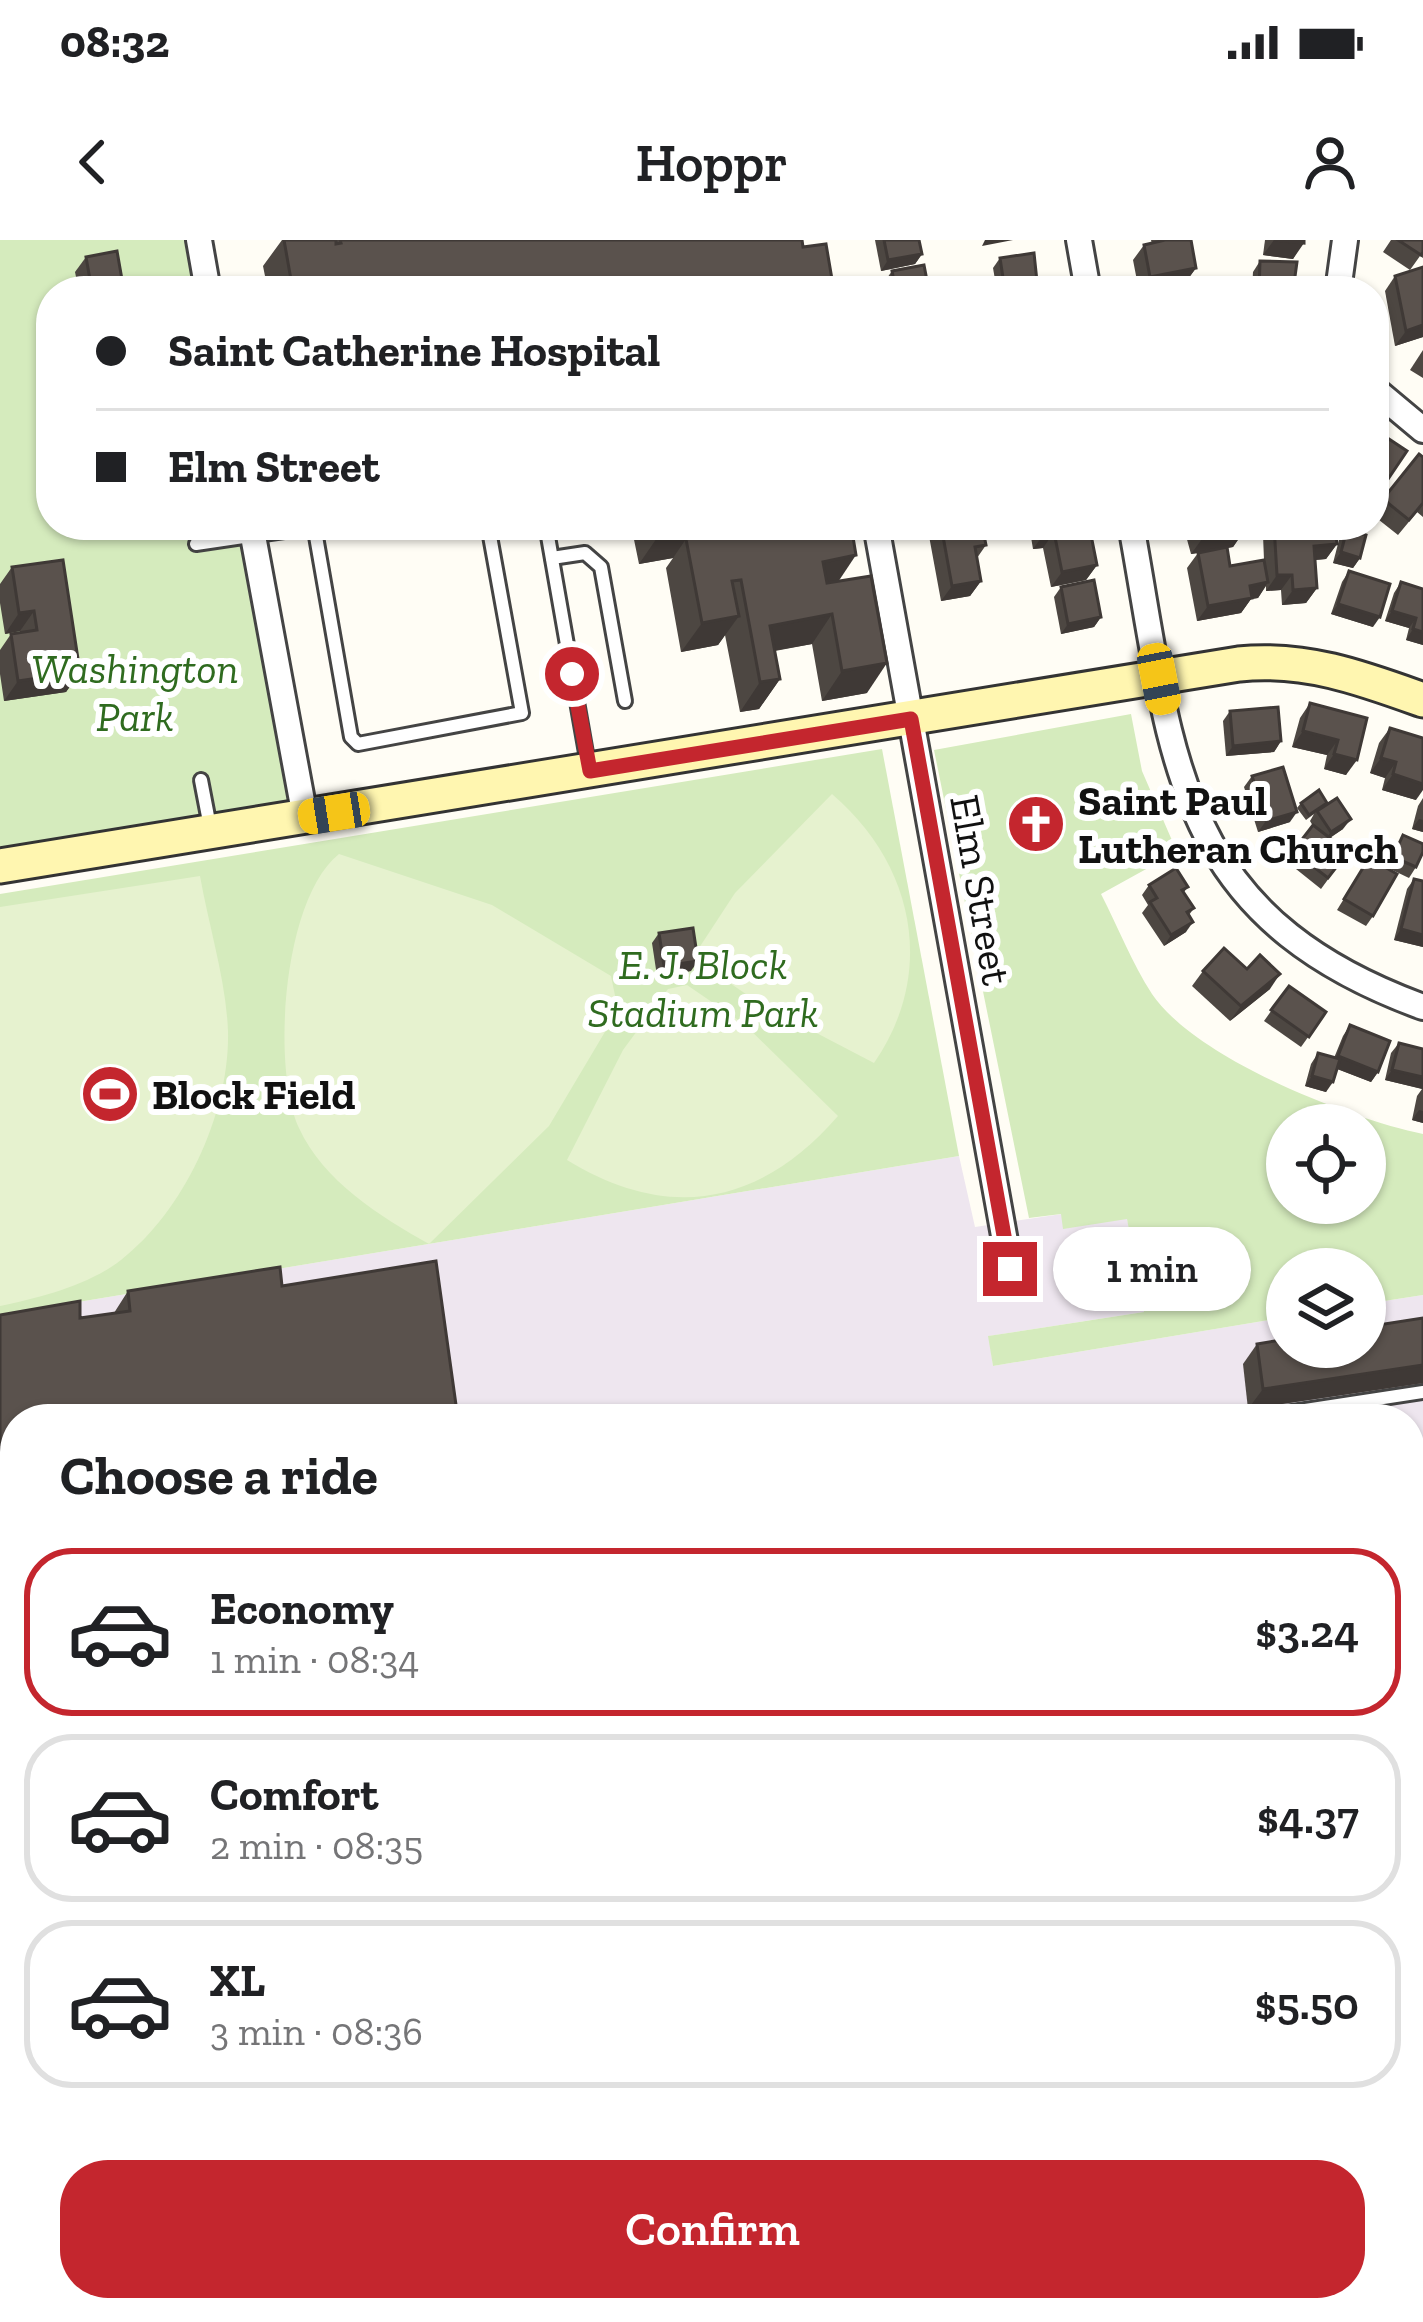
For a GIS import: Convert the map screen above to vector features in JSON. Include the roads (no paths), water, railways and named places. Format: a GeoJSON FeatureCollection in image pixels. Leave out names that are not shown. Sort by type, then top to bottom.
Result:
{"type":"FeatureCollection","features":[{"type":"Feature","properties":{"kind":"street"},"geometry":{"type":"LineString","coordinates":[[199,240],[205,276]]}},
{"type":"Feature","properties":{"kind":"street"},"geometry":{"type":"LineString","coordinates":[[1079,240],[1085,276]]}},
{"type":"Feature","properties":{"kind":"street"},"geometry":{"type":"LineString","coordinates":[[1340,276],[1345,240]]}},
{"type":"Feature","properties":{"kind":"street"},"geometry":{"type":"LineString","coordinates":[[1389,402],[1423,430]]}},
{"type":"Feature","properties":{"kind":"street"},"geometry":{"type":"LineString","coordinates":[[254,540],[305,818]]}},
{"type":"Feature","properties":{"kind":"street","name":"Elm Street"},"geometry":{"type":"LineString","coordinates":[[879,540],[1010,1269]]}},
{"type":"Feature","properties":{"kind":"street"},"geometry":{"type":"LineString","coordinates":[[1134,540],[1184,794],[1225,867],[1311,956],[1423,1007]]}},
{"type":"Feature","properties":{"kind":"street"},"geometry":{"type":"LineString","coordinates":[[0,866],[1287,662],[1345,673],[1423,700]]}},
{"type":"Feature","properties":{"kind":"lane"},"geometry":{"type":"LineString","coordinates":[[196,544],[213,540]]}},
{"type":"Feature","properties":{"kind":"lane"},"geometry":{"type":"LineString","coordinates":[[320,540],[351,737],[358,744],[522,712],[491,540]]}},
{"type":"Feature","properties":{"kind":"lane"},"geometry":{"type":"LineString","coordinates":[[549,540],[590,771]]}},
{"type":"Feature","properties":{"kind":"lane"},"geometry":{"type":"LineString","coordinates":[[552,558],[585,553],[601,567],[625,701]]}},
{"type":"Feature","properties":{"kind":"lane"},"geometry":{"type":"LineString","coordinates":[[201,780],[212,832]]}},
{"type":"Feature","properties":{"kind":"lane"},"geometry":{"type":"LineString","coordinates":[[1344,1404],[1423,1392]]}},
{"type":"Feature","properties":{"kind":"place","name":"Saint Paul Lutheran Church"},"geometry":{"type":"Point","coordinates":[1036,824]}},
{"type":"Feature","properties":{"kind":"place","name":"Block Field"},"geometry":{"type":"Point","coordinates":[110,1094]}},
{"type":"Feature","properties":{"kind":"park label","name":"Washington Park"},"geometry":{"type":"Point","coordinates":[135,692]}},
{"type":"Feature","properties":{"kind":"park label","name":"E. J. Block Stadium Park"},"geometry":{"type":"Point","coordinates":[703,988]}}]}
